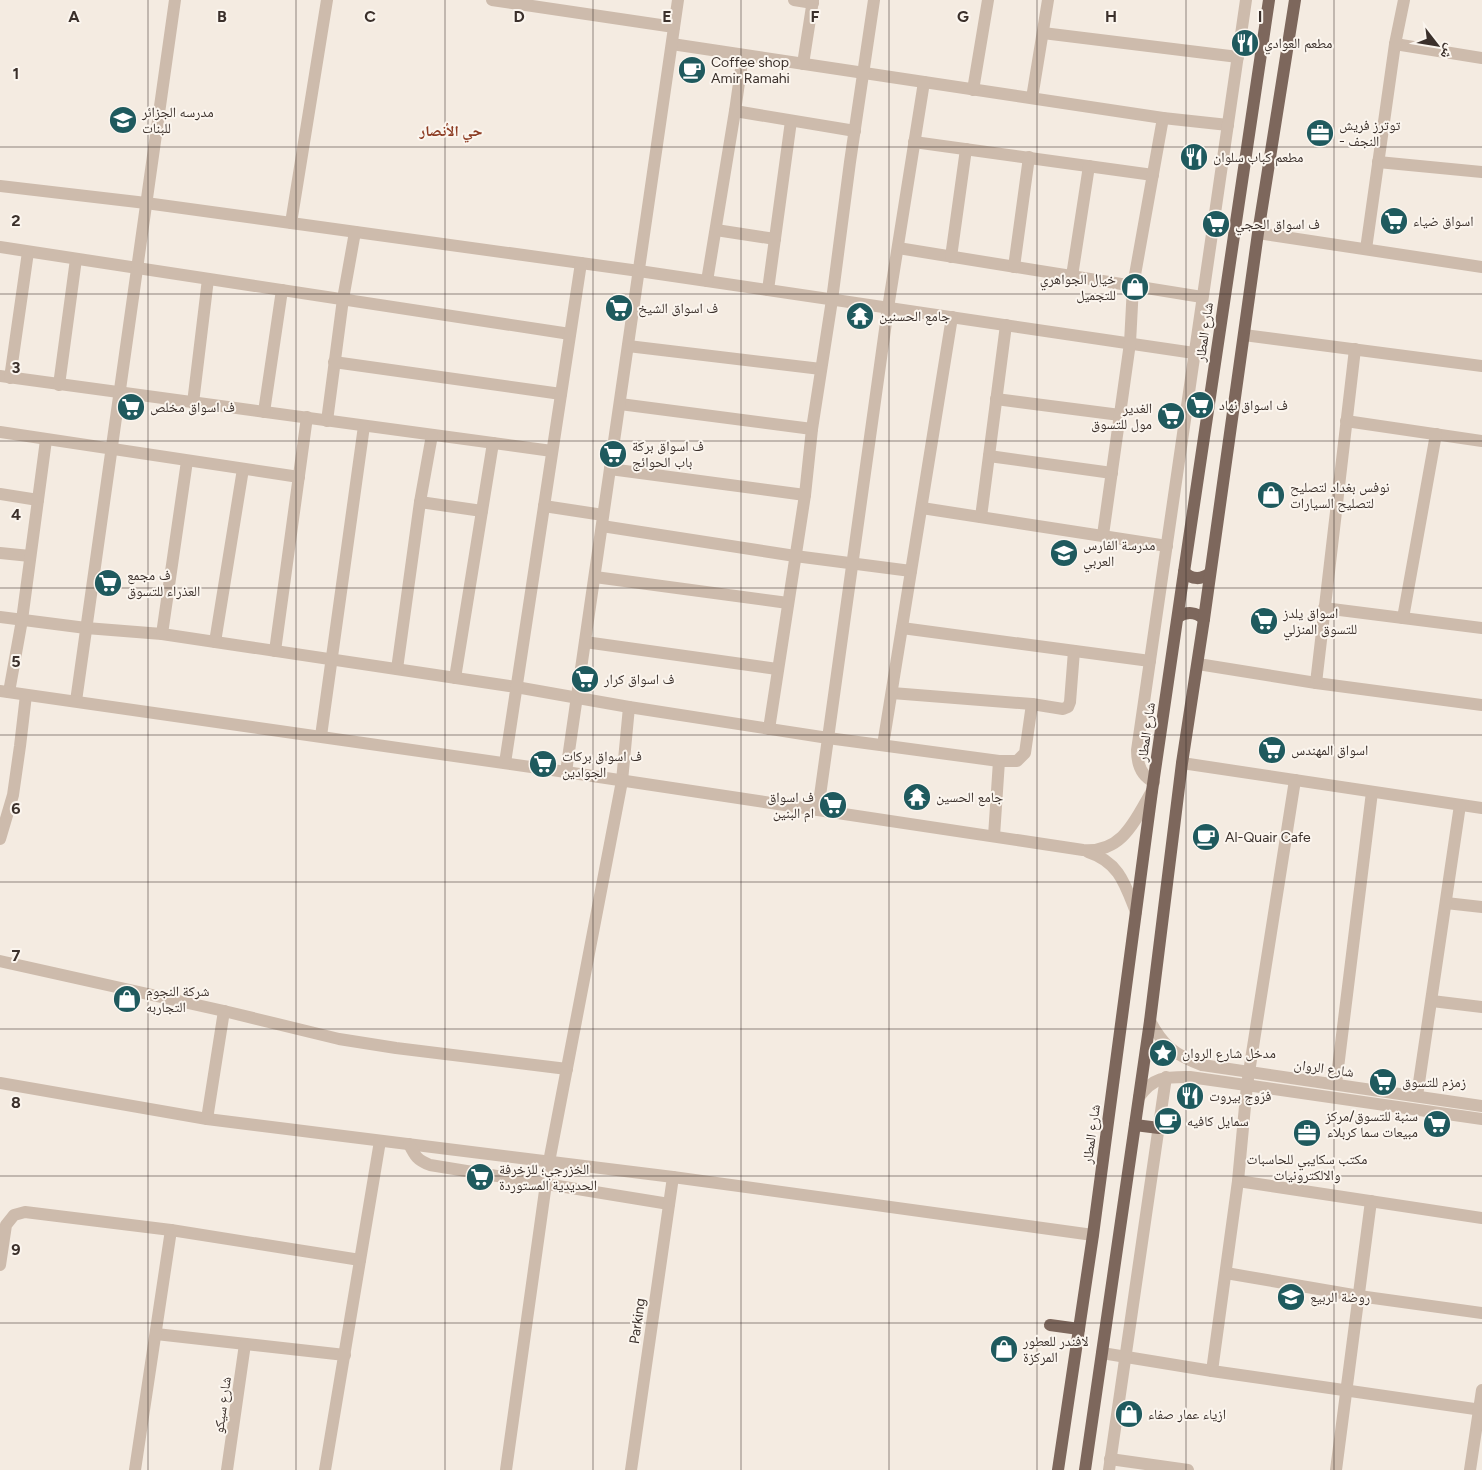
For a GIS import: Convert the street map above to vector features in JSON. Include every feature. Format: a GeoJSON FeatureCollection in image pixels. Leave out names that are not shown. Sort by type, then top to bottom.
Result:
{"type":"FeatureCollection","features":[{"type":"Feature","properties":{"kind":"main road","name":"شارع المطار"},"geometry":{"type":"LineString","coordinates":[[1058,1470],[1093,1235],[1153,786],[1269,0]]}},
{"type":"Feature","properties":{"kind":"main road"},"geometry":{"type":"LineString","coordinates":[[1084,1470],[1150,1021],[1182,763],[1198,664],[1258,233],[1295,0]]}},
{"type":"Feature","properties":{"kind":"main road"},"geometry":{"type":"LineString","coordinates":[[1184,572],[1187,576],[1196,579],[1210,573]]}},
{"type":"Feature","properties":{"kind":"main road"},"geometry":{"type":"LineString","coordinates":[[1178,617],[1192,612],[1204,619]]}},
{"type":"Feature","properties":{"kind":"main road"},"geometry":{"type":"LineString","coordinates":[[1134,1125],[1159,1128]]}},
{"type":"Feature","properties":{"kind":"main road"},"geometry":{"type":"LineString","coordinates":[[1050,1325],[1079,1329]]}},
{"type":"Feature","properties":{"kind":"street"},"geometry":{"type":"LineString","coordinates":[[76,701],[175,0]]}},
{"type":"Feature","properties":{"kind":"street"},"geometry":{"type":"LineString","coordinates":[[290,223],[327,0]]}},
{"type":"Feature","properties":{"kind":"street"},"geometry":{"type":"LineString","coordinates":[[492,0],[674,27]]}},
{"type":"Feature","properties":{"kind":"street"},"geometry":{"type":"LineString","coordinates":[[566,772],[678,0]]}},
{"type":"Feature","properties":{"kind":"street"},"geometry":{"type":"LineString","coordinates":[[794,0],[813,2],[803,64]]}},
{"type":"Feature","properties":{"kind":"street"},"geometry":{"type":"LineString","coordinates":[[769,729],[874,0]]}},
{"type":"Feature","properties":{"kind":"street"},"geometry":{"type":"LineString","coordinates":[[973,90],[988,0]]}},
{"type":"Feature","properties":{"kind":"street"},"geometry":{"type":"LineString","coordinates":[[1032,98],[1048,0]]}},
{"type":"Feature","properties":{"kind":"street"},"geometry":{"type":"LineString","coordinates":[[46,440],[22,620],[4,692],[321,736],[1083,850],[1092,851],[1108,847],[1122,839],[1153,786],[1141,770],[1137,755],[1246,0]]}},
{"type":"Feature","properties":{"kind":"street"},"geometry":{"type":"LineString","coordinates":[[1366,249],[1395,44],[1404,0]]}},
{"type":"Feature","properties":{"kind":"street"},"geometry":{"type":"LineString","coordinates":[[1043,33],[1238,57]]}},
{"type":"Feature","properties":{"kind":"street"},"geometry":{"type":"LineString","coordinates":[[672,44],[1164,118],[1228,125]]}},
{"type":"Feature","properties":{"kind":"street"},"geometry":{"type":"LineString","coordinates":[[1395,44],[1482,58]]}},
{"type":"Feature","properties":{"kind":"street"},"geometry":{"type":"LineString","coordinates":[[707,281],[743,55]]}},
{"type":"Feature","properties":{"kind":"street"},"geometry":{"type":"LineString","coordinates":[[818,810],[888,308],[924,82]]}},
{"type":"Feature","properties":{"kind":"street"},"geometry":{"type":"LineString","coordinates":[[735,112],[855,131]]}},
{"type":"Feature","properties":{"kind":"street"},"geometry":{"type":"LineString","coordinates":[[1103,535],[1130,343],[1133,286],[1164,118]]}},
{"type":"Feature","properties":{"kind":"street"},"geometry":{"type":"LineString","coordinates":[[768,290],[791,121]]}},
{"type":"Feature","properties":{"kind":"street"},"geometry":{"type":"LineString","coordinates":[[914,142],[1153,175]]}},
{"type":"Feature","properties":{"kind":"street"},"geometry":{"type":"LineString","coordinates":[[951,257],[966,149]]}},
{"type":"Feature","properties":{"kind":"street"},"geometry":{"type":"LineString","coordinates":[[1014,267],[1029,157]]}},
{"type":"Feature","properties":{"kind":"street"},"geometry":{"type":"LineString","coordinates":[[1378,162],[1482,172]]}},
{"type":"Feature","properties":{"kind":"street"},"geometry":{"type":"LineString","coordinates":[[1072,276],[1089,166]]}},
{"type":"Feature","properties":{"kind":"street"},"geometry":{"type":"LineString","coordinates":[[0,186],[146,203],[639,271],[1194,353]]}},
{"type":"Feature","properties":{"kind":"street"},"geometry":{"type":"LineString","coordinates":[[716,230],[775,239]]}},
{"type":"Feature","properties":{"kind":"street"},"geometry":{"type":"LineString","coordinates":[[327,421],[343,299],[355,232]]}},
{"type":"Feature","properties":{"kind":"street"},"geometry":{"type":"LineString","coordinates":[[1258,233],[1482,267]]}},
{"type":"Feature","properties":{"kind":"street"},"geometry":{"type":"LineString","coordinates":[[0,248],[570,334]]}},
{"type":"Feature","properties":{"kind":"street"},"geometry":{"type":"LineString","coordinates":[[898,248],[1202,297]]}},
{"type":"Feature","properties":{"kind":"street"},"geometry":{"type":"LineString","coordinates":[[28,252],[5,377],[552,451]]}},
{"type":"Feature","properties":{"kind":"street"},"geometry":{"type":"LineString","coordinates":[[59,385],[76,259]]}},
{"type":"Feature","properties":{"kind":"street"},"geometry":{"type":"LineString","coordinates":[[505,763],[581,263]]}},
{"type":"Feature","properties":{"kind":"street"},"geometry":{"type":"LineString","coordinates":[[193,403],[208,278]]}},
{"type":"Feature","properties":{"kind":"street"},"geometry":{"type":"LineString","coordinates":[[264,412],[282,290]]}},
{"type":"Feature","properties":{"kind":"street"},"geometry":{"type":"LineString","coordinates":[[883,746],[952,317]]}},
{"type":"Feature","properties":{"kind":"street"},"geometry":{"type":"LineString","coordinates":[[981,517],[1006,325]]}},
{"type":"Feature","properties":{"kind":"street"},"geometry":{"type":"LineString","coordinates":[[1244,334],[1482,366]]}},
{"type":"Feature","properties":{"kind":"street"},"geometry":{"type":"LineString","coordinates":[[628,346],[821,369]]}},
{"type":"Feature","properties":{"kind":"street"},"geometry":{"type":"LineString","coordinates":[[1316,683],[1355,349]]}},
{"type":"Feature","properties":{"kind":"street"},"geometry":{"type":"LineString","coordinates":[[334,362],[561,394]]}},
{"type":"Feature","properties":{"kind":"street"},"geometry":{"type":"LineString","coordinates":[[996,399],[1120,415]]}},
{"type":"Feature","properties":{"kind":"street"},"geometry":{"type":"LineString","coordinates":[[620,404],[812,428]]}},
{"type":"Feature","properties":{"kind":"street"},"geometry":{"type":"LineString","coordinates":[[275,651],[307,417]]}},
{"type":"Feature","properties":{"kind":"street"},"geometry":{"type":"LineString","coordinates":[[1346,421],[1482,441]]}},
{"type":"Feature","properties":{"kind":"street"},"geometry":{"type":"LineString","coordinates":[[321,736],[364,426]]}},
{"type":"Feature","properties":{"kind":"street"},"geometry":{"type":"LineString","coordinates":[[0,432],[299,477]]}},
{"type":"Feature","properties":{"kind":"street"},"geometry":{"type":"LineString","coordinates":[[1402,618],[1436,434]]}},
{"type":"Feature","properties":{"kind":"street"},"geometry":{"type":"LineString","coordinates":[[397,669],[420,502],[432,435]]}},
{"type":"Feature","properties":{"kind":"street"},"geometry":{"type":"LineString","coordinates":[[455,678],[493,443]]}},
{"type":"Feature","properties":{"kind":"street"},"geometry":{"type":"LineString","coordinates":[[989,456],[1112,473]]}},
{"type":"Feature","properties":{"kind":"street"},"geometry":{"type":"LineString","coordinates":[[162,634],[187,460]]}},
{"type":"Feature","properties":{"kind":"street"},"geometry":{"type":"LineString","coordinates":[[215,642],[243,469]]}},
{"type":"Feature","properties":{"kind":"street"},"geometry":{"type":"LineString","coordinates":[[610,469],[804,494]]}},
{"type":"Feature","properties":{"kind":"street"},"geometry":{"type":"LineString","coordinates":[[0,494],[38,500]]}},
{"type":"Feature","properties":{"kind":"street"},"geometry":{"type":"LineString","coordinates":[[420,502],[482,511]]}},
{"type":"Feature","properties":{"kind":"street"},"geometry":{"type":"LineString","coordinates":[[544,506],[603,521],[795,556],[911,571]]}},
{"type":"Feature","properties":{"kind":"street"},"geometry":{"type":"LineString","coordinates":[[922,508],[1167,546]]}},
{"type":"Feature","properties":{"kind":"street"},"geometry":{"type":"LineString","coordinates":[[0,553],[30,556]]}},
{"type":"Feature","properties":{"kind":"street"},"geometry":{"type":"LineString","coordinates":[[594,577],[788,603]]}},
{"type":"Feature","properties":{"kind":"street"},"geometry":{"type":"LineString","coordinates":[[1324,608],[1482,628]]}},
{"type":"Feature","properties":{"kind":"street"},"geometry":{"type":"LineString","coordinates":[[0,617],[86,628],[162,634],[516,687],[629,707],[828,738],[999,761],[1017,761],[1025,753],[1032,704]]}},
{"type":"Feature","properties":{"kind":"street"},"geometry":{"type":"LineString","coordinates":[[902,628],[1150,661]]}},
{"type":"Feature","properties":{"kind":"street"},"geometry":{"type":"LineString","coordinates":[[585,642],[777,669]]}},
{"type":"Feature","properties":{"kind":"street"},"geometry":{"type":"LineString","coordinates":[[892,693],[1032,704],[1063,709],[1068,707],[1070,702],[1074,651]]}},
{"type":"Feature","properties":{"kind":"street"},"geometry":{"type":"LineString","coordinates":[[1198,664],[1316,683],[1482,705]]}},
{"type":"Feature","properties":{"kind":"street"},"geometry":{"type":"LineString","coordinates":[[0,839],[12,795],[26,695]]}},
{"type":"Feature","properties":{"kind":"street"},"geometry":{"type":"LineString","coordinates":[[506,1470],[548,1162],[622,781],[629,707]]}},
{"type":"Feature","properties":{"kind":"street"},"geometry":{"type":"LineString","coordinates":[[994,836],[999,761]]}},
{"type":"Feature","properties":{"kind":"street"},"geometry":{"type":"LineString","coordinates":[[1182,763],[1482,808]]}},
{"type":"Feature","properties":{"kind":"street"},"geometry":{"type":"LineString","coordinates":[[1212,1370],[1238,1181],[1248,1085],[1295,780]]}},
{"type":"Feature","properties":{"kind":"street"},"geometry":{"type":"LineString","coordinates":[[1336,1084],[1372,792]]}},
{"type":"Feature","properties":{"kind":"street"},"geometry":{"type":"LineString","coordinates":[[1417,1096],[1460,805]]}},
{"type":"Feature","properties":{"kind":"street"},"geometry":{"type":"LineString","coordinates":[[1083,850],[1101,858],[1116,870],[1122,878],[1136,912]]}},
{"type":"Feature","properties":{"kind":"street"},"geometry":{"type":"LineString","coordinates":[[1446,903],[1482,907]]}},
{"type":"Feature","properties":{"kind":"street"},"geometry":{"type":"LineString","coordinates":[[0,961],[224,1011],[339,1039],[567,1069]]}},
{"type":"Feature","properties":{"kind":"street"},"geometry":{"type":"LineString","coordinates":[[1432,1000],[1482,1007]]}},
{"type":"Feature","properties":{"kind":"street"},"geometry":{"type":"LineString","coordinates":[[207,1119],[224,1011]]}},
{"type":"Feature","properties":{"kind":"street","name":"شارع الروان"},"geometry":{"type":"LineString","coordinates":[[1150,1021],[1159,1037],[1168,1047],[1189,1061],[1202,1065],[1482,1106]]}},
{"type":"Feature","properties":{"kind":"street"},"geometry":{"type":"LineString","coordinates":[[1166,1077],[1109,1465],[1188,1470]]}},
{"type":"Feature","properties":{"kind":"street","name":"شارع الروان"},"geometry":{"type":"LineString","coordinates":[[1139,1096],[1147,1086],[1166,1077],[1190,1077],[1482,1119]]}},
{"type":"Feature","properties":{"kind":"street"},"geometry":{"type":"LineString","coordinates":[[0,1083],[207,1119],[674,1177],[1093,1235]]}},
{"type":"Feature","properties":{"kind":"street"},"geometry":{"type":"LineString","coordinates":[[325,1470],[380,1141]]}},
{"type":"Feature","properties":{"kind":"street"},"geometry":{"type":"LineString","coordinates":[[409,1144],[415,1156],[422,1162],[430,1165],[669,1204]]}},
{"type":"Feature","properties":{"kind":"street","name":"Parking"},"geometry":{"type":"LineString","coordinates":[[631,1470],[674,1177]]}},
{"type":"Feature","properties":{"kind":"street"},"geometry":{"type":"LineString","coordinates":[[1238,1181],[1482,1218]]}},
{"type":"Feature","properties":{"kind":"street"},"geometry":{"type":"LineString","coordinates":[[1336,1470],[1371,1201]]}},
{"type":"Feature","properties":{"kind":"street"},"geometry":{"type":"LineString","coordinates":[[0,1265],[6,1225],[14,1215],[25,1212],[171,1230],[360,1260]]}},
{"type":"Feature","properties":{"kind":"street"},"geometry":{"type":"LineString","coordinates":[[135,1470],[171,1230]]}},
{"type":"Feature","properties":{"kind":"street"},"geometry":{"type":"LineString","coordinates":[[1226,1274],[1359,1296],[1482,1313]]}},
{"type":"Feature","properties":{"kind":"street"},"geometry":{"type":"LineString","coordinates":[[156,1334],[344,1355]]}},
{"type":"Feature","properties":{"kind":"street","name":"شارع سيكو"},"geometry":{"type":"LineString","coordinates":[[227,1470],[245,1344]]}},
{"type":"Feature","properties":{"kind":"street"},"geometry":{"type":"LineString","coordinates":[[1102,1353],[1481,1410]]}},
{"type":"Feature","properties":{"kind":"street"},"geometry":{"type":"LineString","coordinates":[[1470,1470],[1481,1410],[1482,1390]]}},
{"type":"Feature","properties":{"kind":"place","name":"مطعم العوادي"},"geometry":{"type":"Point","coordinates":[1245,43]}},
{"type":"Feature","properties":{"kind":"place","name":"Coffee shop Amir Ramahi"},"geometry":{"type":"Point","coordinates":[692,70]}},
{"type":"Feature","properties":{"kind":"place","name":"مدرسه الجزائر للبنات"},"geometry":{"type":"Point","coordinates":[123,120]}},
{"type":"Feature","properties":{"kind":"place","name":"توترز فريش - النجف"},"geometry":{"type":"Point","coordinates":[1320,133]}},
{"type":"Feature","properties":{"kind":"place","name":"مطعم كباب سلوان"},"geometry":{"type":"Point","coordinates":[1194,157]}},
{"type":"Feature","properties":{"kind":"place","name":"اسواق ضياء"},"geometry":{"type":"Point","coordinates":[1394,221]}},
{"type":"Feature","properties":{"kind":"place","name":"ف اسواق الحجي"},"geometry":{"type":"Point","coordinates":[1216,224]}},
{"type":"Feature","properties":{"kind":"place","name":"خيال الجواهري للتجميل"},"geometry":{"type":"Point","coordinates":[1135,287]}},
{"type":"Feature","properties":{"kind":"place","name":"ف اسواق الشيخ"},"geometry":{"type":"Point","coordinates":[619,308]}},
{"type":"Feature","properties":{"kind":"place","name":"جامع الحسنين"},"geometry":{"type":"Point","coordinates":[860,316]}},
{"type":"Feature","properties":{"kind":"place","name":"ف اسواق نهاد"},"geometry":{"type":"Point","coordinates":[1200,405]}},
{"type":"Feature","properties":{"kind":"place","name":"ف اسواق مخلص"},"geometry":{"type":"Point","coordinates":[131,407]}},
{"type":"Feature","properties":{"kind":"place","name":"الغدير مول للتسوق"},"geometry":{"type":"Point","coordinates":[1171,416]}},
{"type":"Feature","properties":{"kind":"place","name":"ف اسواق بركة باب الحوائج"},"geometry":{"type":"Point","coordinates":[613,454]}},
{"type":"Feature","properties":{"kind":"place","name":"نوفس بغداد لتصليح لتصليح السيارات"},"geometry":{"type":"Point","coordinates":[1271,495]}},
{"type":"Feature","properties":{"kind":"place","name":"مدرسة الفارس العربي"},"geometry":{"type":"Point","coordinates":[1064,553]}},
{"type":"Feature","properties":{"kind":"place","name":"ف مجمع العذراء للتسوق"},"geometry":{"type":"Point","coordinates":[108,583]}},
{"type":"Feature","properties":{"kind":"place","name":"اسواق يلدز للتسوق المنزلي"},"geometry":{"type":"Point","coordinates":[1264,621]}},
{"type":"Feature","properties":{"kind":"place","name":"ف اسواق كرار"},"geometry":{"type":"Point","coordinates":[585,679]}},
{"type":"Feature","properties":{"kind":"place","name":"اسواق المهندس"},"geometry":{"type":"Point","coordinates":[1272,750]}},
{"type":"Feature","properties":{"kind":"place","name":"ف اسواق بركات الجوادين"},"geometry":{"type":"Point","coordinates":[543,764]}},
{"type":"Feature","properties":{"kind":"place","name":"جامع الحسين"},"geometry":{"type":"Point","coordinates":[917,797]}},
{"type":"Feature","properties":{"kind":"place","name":"ف اسواق ام البنين"},"geometry":{"type":"Point","coordinates":[833,805]}},
{"type":"Feature","properties":{"kind":"place","name":"Al-Quair Cafe"},"geometry":{"type":"Point","coordinates":[1206,837]}},
{"type":"Feature","properties":{"kind":"place","name":"شركة النجوم التجاربه"},"geometry":{"type":"Point","coordinates":[127,999]}},
{"type":"Feature","properties":{"kind":"place","name":"مدخل شارع الروان"},"geometry":{"type":"Point","coordinates":[1163,1053]}},
{"type":"Feature","properties":{"kind":"place","name":"زمزم للتسوق"},"geometry":{"type":"Point","coordinates":[1383,1082]}},
{"type":"Feature","properties":{"kind":"place","name":"فرّوج بيروت"},"geometry":{"type":"Point","coordinates":[1190,1096]}},
{"type":"Feature","properties":{"kind":"place","name":"سمايل كافيه"},"geometry":{"type":"Point","coordinates":[1168,1121]}},
{"type":"Feature","properties":{"kind":"place","name":"سنبة للتسوق/مركز مبيعات سما كربلاء"},"geometry":{"type":"Point","coordinates":[1437,1124]}},
{"type":"Feature","properties":{"kind":"place","name":"مكتب سكايبي للحاسبات والالكترونيات"},"geometry":{"type":"Point","coordinates":[1307,1133]}},
{"type":"Feature","properties":{"kind":"place","name":"الخزرجي؛ للزخرفة الحديدية المستوردة"},"geometry":{"type":"Point","coordinates":[480,1177]}},
{"type":"Feature","properties":{"kind":"place","name":"روضة الربيع"},"geometry":{"type":"Point","coordinates":[1291,1297]}},
{"type":"Feature","properties":{"kind":"place","name":"لافندر للعطور المركزة"},"geometry":{"type":"Point","coordinates":[1004,1349]}},
{"type":"Feature","properties":{"kind":"place","name":"ازياء عمار صفاء"},"geometry":{"type":"Point","coordinates":[1129,1414]}},
{"type":"Feature","properties":{"kind":"district","name":"حي الأنصار"},"geometry":{"type":"Point","coordinates":[451,131]}}]}
